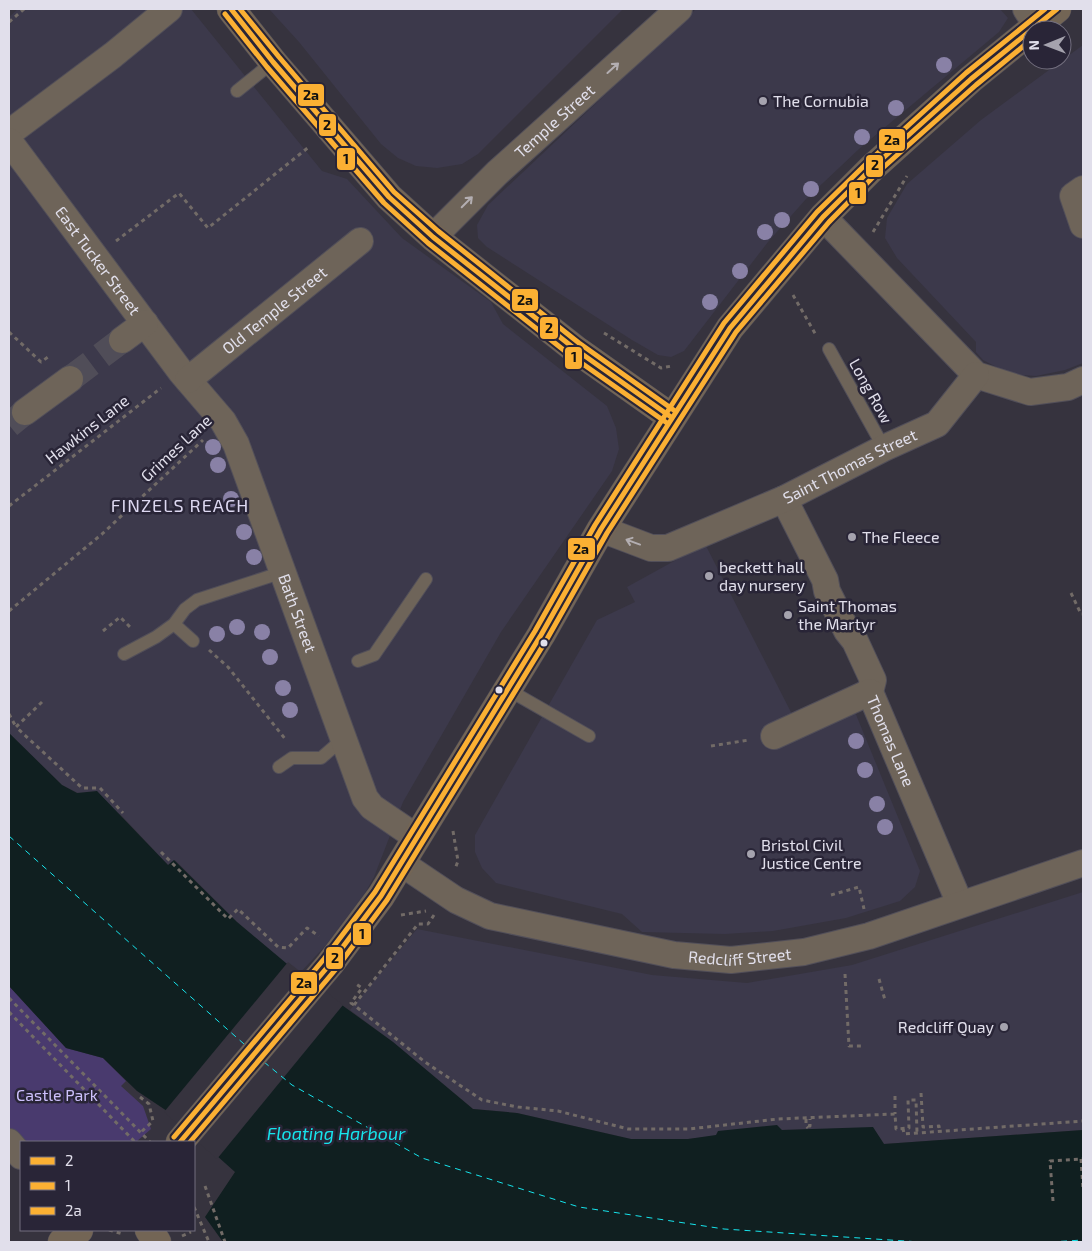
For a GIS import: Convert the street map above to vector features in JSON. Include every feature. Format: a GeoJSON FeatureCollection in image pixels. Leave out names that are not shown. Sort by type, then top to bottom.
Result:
{"type":"FeatureCollection","features":[{"type":"Feature","properties":{"kind":"main road"},"geometry":{"type":"LineString","coordinates":[[231,9],[273,62],[389,197],[433,236],[575,349],[671,417]]}},
{"type":"Feature","properties":{"kind":"main road"},"geometry":{"type":"LineString","coordinates":[[181,1141],[354,934],[401,863],[507,689],[601,528],[730,328],[823,217],[879,162],[1040,14]]}},
{"type":"Feature","properties":{"kind":"main road"},"geometry":{"type":"LineString","coordinates":[[62,1242],[78,1231]]}},
{"type":"Feature","properties":{"kind":"main road"},"geometry":{"type":"LineString","coordinates":[[150,1231],[157,1242]]}},
{"type":"Feature","properties":{"kind":"street"},"geometry":{"type":"LineString","coordinates":[[9,133],[113,55],[169,9]]}},
{"type":"Feature","properties":{"kind":"street","name":"Temple Street"},"geometry":{"type":"LineString","coordinates":[[433,236],[496,173],[679,9]]}},
{"type":"Feature","properties":{"kind":"street","name":"East Tucker Street"},"geometry":{"type":"LineString","coordinates":[[9,141],[184,376]]}},
{"type":"Feature","properties":{"kind":"street"},"geometry":{"type":"LineString","coordinates":[[1083,189],[1073,196],[1083,225]]}},
{"type":"Feature","properties":{"kind":"street"},"geometry":{"type":"LineString","coordinates":[[823,217],[976,375],[1030,392],[1068,387],[1083,380]]}},
{"type":"Feature","properties":{"kind":"street","name":"Old Temple Street"},"geometry":{"type":"LineString","coordinates":[[184,376],[360,240]]}},
{"type":"Feature","properties":{"kind":"street"},"geometry":{"type":"LineString","coordinates":[[122,340],[144,323]]}},
{"type":"Feature","properties":{"kind":"street","name":"Saint Thomas Street"},"geometry":{"type":"LineString","coordinates":[[601,528],[651,548],[668,548],[784,499],[884,448],[938,424],[976,375]]}},
{"type":"Feature","properties":{"kind":"street","name":"Bath Street"},"geometry":{"type":"LineString","coordinates":[[184,376],[223,421],[236,444],[283,572],[327,673],[344,738],[365,798],[372,807],[416,837]]}},
{"type":"Feature","properties":{"kind":"street"},"geometry":{"type":"LineString","coordinates":[[25,412],[70,379]]}},
{"type":"Feature","properties":{"kind":"street","name":"Thomas Lane"},"geometry":{"type":"LineString","coordinates":[[784,499],[825,580],[827,591],[846,632],[856,641],[873,680],[870,692],[960,904]]}},
{"type":"Feature","properties":{"kind":"street"},"geometry":{"type":"LineString","coordinates":[[766,738],[870,692]]}},
{"type":"Feature","properties":{"kind":"street","name":"Redcliff Street"},"geometry":{"type":"LineString","coordinates":[[401,863],[444,892],[490,916],[674,955],[731,960],[804,952],[869,936],[1083,863]]}},
{"type":"Feature","properties":{"kind":"street"},"geometry":{"type":"LineString","coordinates":[[9,1142],[20,1155]]}},
{"type":"Feature","properties":{"kind":"lane"},"geometry":{"type":"LineString","coordinates":[[237,91],[273,62]]}},
{"type":"Feature","properties":{"kind":"lane","name":"Long Row"},"geometry":{"type":"LineString","coordinates":[[829,349],[884,448]]}},
{"type":"Feature","properties":{"kind":"lane"},"geometry":{"type":"LineString","coordinates":[[124,654],[146,643],[174,624],[184,609],[197,600],[283,572]]}},
{"type":"Feature","properties":{"kind":"lane"},"geometry":{"type":"LineString","coordinates":[[358,661],[374,655],[426,579]]}},
{"type":"Feature","properties":{"kind":"lane"},"geometry":{"type":"LineString","coordinates":[[174,624],[193,641]]}},
{"type":"Feature","properties":{"kind":"lane"},"geometry":{"type":"LineString","coordinates":[[507,689],[589,736]]}},
{"type":"Feature","properties":{"kind":"lane"},"geometry":{"type":"LineString","coordinates":[[279,767],[292,758],[321,758],[344,738]]}},
{"type":"Feature","properties":{"kind":"path"},"geometry":{"type":"LineString","coordinates":[[9,22],[24,9]]}},
{"type":"Feature","properties":{"kind":"path"},"geometry":{"type":"LineString","coordinates":[[96,257],[180,193],[208,228],[331,129]]}},
{"type":"Feature","properties":{"kind":"path"},"geometry":{"type":"LineString","coordinates":[[855,251],[872,233],[905,178],[912,172]]}},
{"type":"Feature","properties":{"kind":"path"},"geometry":{"type":"LineString","coordinates":[[779,271],[822,346],[829,349]]}},
{"type":"Feature","properties":{"kind":"path"},"geometry":{"type":"LineString","coordinates":[[9,332],[41,362],[48,357]]}},
{"type":"Feature","properties":{"kind":"path","name":"Hawkins Lane"},"geometry":{"type":"LineString","coordinates":[[9,506],[184,376]]}},
{"type":"Feature","properties":{"kind":"path","name":"Grimes Lane"},"geometry":{"type":"LineString","coordinates":[[9,611],[102,534],[223,421]]}},
{"type":"Feature","properties":{"kind":"path"},"geometry":{"type":"LineString","coordinates":[[1071,593],[1081,614],[1083,614]]}},
{"type":"Feature","properties":{"kind":"path"},"geometry":{"type":"LineString","coordinates":[[103,631],[120,617],[146,643]]}},
{"type":"Feature","properties":{"kind":"path"},"geometry":{"type":"LineString","coordinates":[[193,641],[200,642],[228,667],[300,758]]}},
{"type":"Feature","properties":{"kind":"path"},"geometry":{"type":"LineString","coordinates":[[16,727],[42,702]]}},
{"type":"Feature","properties":{"kind":"path"},"geometry":{"type":"LineString","coordinates":[[9,714],[16,727],[82,788],[100,788],[123,813]]}},
{"type":"Feature","properties":{"kind":"path"},"geometry":{"type":"LineString","coordinates":[[711,746],[766,738]]}},
{"type":"Feature","properties":{"kind":"path"},"geometry":{"type":"LineString","coordinates":[[161,852],[228,919],[238,909],[278,948],[288,948],[307,928],[321,938]]}},
{"type":"Feature","properties":{"kind":"path"},"geometry":{"type":"LineString","coordinates":[[831,895],[859,887],[864,906]]}},
{"type":"Feature","properties":{"kind":"path"},"geometry":{"type":"LineString","coordinates":[[394,918],[405,913],[426,912],[444,892]]}},
{"type":"Feature","properties":{"kind":"path"},"geometry":{"type":"LineString","coordinates":[[354,1005],[418,924],[428,924],[436,912],[444,892]]}},
{"type":"Feature","properties":{"kind":"path"},"geometry":{"type":"LineString","coordinates":[[846,974],[849,1046],[862,1046]]}},
{"type":"Feature","properties":{"kind":"path"},"geometry":{"type":"LineString","coordinates":[[879,979],[885,1000]]}},
{"type":"Feature","properties":{"kind":"path"},"geometry":{"type":"LineString","coordinates":[[356,984],[362,988],[351,1002],[354,1005],[425,1062],[482,1100],[518,1107],[558,1111],[628,1129],[689,1129],[778,1119],[895,1114]]}},
{"type":"Feature","properties":{"kind":"path"},"geometry":{"type":"LineString","coordinates":[[9,998],[149,1141]]}},
{"type":"Feature","properties":{"kind":"path"},"geometry":{"type":"LineString","coordinates":[[9,1012],[134,1141]]}},
{"type":"Feature","properties":{"kind":"path"},"geometry":{"type":"LineString","coordinates":[[921,1093],[923,1127],[939,1126],[940,1132]]}},
{"type":"Feature","properties":{"kind":"path"},"geometry":{"type":"LineString","coordinates":[[895,1096],[896,1129],[910,1128],[908,1100],[916,1100],[917,1133]]}},
{"type":"Feature","properties":{"kind":"path"},"geometry":{"type":"LineString","coordinates":[[140,1097],[148,1104],[153,1122],[140,1134]]}},
{"type":"Feature","properties":{"kind":"path"},"geometry":{"type":"LineString","coordinates":[[806,1119],[806,1126],[808,1127],[810,1126],[810,1119]]}},
{"type":"Feature","properties":{"kind":"path"},"geometry":{"type":"LineString","coordinates":[[903,1128],[904,1134],[1083,1121]]}},
{"type":"Feature","properties":{"kind":"path"},"geometry":{"type":"LineString","coordinates":[[1053,1201],[1050,1161],[1082,1159],[1083,1189]]}},
{"type":"Feature","properties":{"kind":"path"},"geometry":{"type":"LineString","coordinates":[[205,1186],[225,1242]]}},
{"type":"Feature","properties":{"kind":"path"},"geometry":{"type":"LineString","coordinates":[[195,1209],[209,1242]]}},
{"type":"Feature","properties":{"kind":"shaded area"},"geometry":{"type":"Polygon","coordinates":[[[18,9],[191,9],[322,171],[347,179],[402,238],[491,302],[503,324],[607,406],[616,428],[619,449],[612,471],[501,632],[403,802],[374,877],[365,893],[326,945],[299,974],[237,922],[175,860],[168,865],[121,815],[62,785],[9,733],[9,17],[18,9]]]}},
{"type":"Feature","properties":{"kind":"shaded area"},"geometry":{"type":"Polygon","coordinates":[[[269,9],[623,9],[478,154],[462,164],[437,168],[416,166],[398,158],[381,144],[299,42],[269,9]]]}},
{"type":"Feature","properties":{"kind":"shaded area"},"geometry":{"type":"Polygon","coordinates":[[[696,9],[1000,9],[1008,18],[999,32],[859,149],[806,199],[768,242],[684,351],[671,357],[658,355],[632,340],[487,247],[478,238],[477,225],[488,205],[696,9]]]}},
{"type":"Feature","properties":{"kind":"shaded area"},"geometry":{"type":"Polygon","coordinates":[[[1083,45],[1083,363],[1065,370],[1036,376],[1010,374],[983,360],[976,352],[976,342],[897,258],[885,238],[887,218],[907,184],[981,120],[1049,70],[1072,70],[1072,53],[1083,45]]]}},
{"type":"Feature","properties":{"kind":"shaded area"},"geometry":{"type":"Polygon","coordinates":[[[705,544],[795,720],[848,695],[920,871],[915,887],[900,901],[846,918],[773,931],[725,934],[642,932],[622,914],[496,883],[482,868],[475,852],[475,835],[597,620],[635,602],[627,587],[705,544]]]}},
{"type":"Feature","properties":{"kind":"shaded area"},"geometry":{"type":"Polygon","coordinates":[[[1083,892],[1083,1130],[884,1144],[873,1128],[782,1130],[688,1139],[631,1139],[517,1113],[473,1109],[393,1042],[350,1010],[417,929],[652,975],[747,983],[852,965],[1083,892]]]}},
{"type":"Feature","properties":{"kind":"green space","name":"Castle Park"},"geometry":{"type":"Polygon","coordinates":[[[9,986],[66,1048],[103,1058],[126,1081],[121,1086],[143,1106],[151,1129],[137,1141],[22,1141],[9,1127],[9,986]]]}},
{"type":"Feature","properties":{"kind":"water","name":"Floating Harbour"},"geometry":{"type":"Polygon","coordinates":[[[9,733],[62,785],[77,793],[97,791],[168,865],[174,860],[237,922],[299,974],[393,1042],[473,1109],[517,1113],[631,1139],[688,1139],[716,1135],[718,1131],[777,1125],[782,1130],[873,1127],[884,1144],[1083,1130],[1083,1242],[223,1242],[205,1217],[235,1172],[167,1111],[137,1091],[103,1058],[66,1048],[9,986],[9,733]]]}},
{"type":"Feature","properties":{"kind":"pier"},"geometry":{"type":"Polygon","coordinates":[[[288,962],[343,1005],[217,1159],[164,1112],[288,962]]]}},
{"type":"Feature","properties":{"kind":"ferry route"},"geometry":{"type":"LineString","coordinates":[[9,836],[244,1044]]}},
{"type":"Feature","properties":{"kind":"ferry route"},"geometry":{"type":"LineString","coordinates":[[264,1062],[292,1085],[422,1158],[579,1207],[724,1229],[920,1242]]}},
{"type":"Feature","properties":{"kind":"ferry route"},"geometry":{"type":"LineString","coordinates":[[1050,1242],[1083,1240]]}},
{"type":"Feature","properties":{"kind":"tunnel"},"geometry":{"type":"LineString","coordinates":[[70,379],[122,340]]}},
{"type":"Feature","properties":{"kind":"tunnel"},"geometry":{"type":"LineString","coordinates":[[9,425],[25,412]]}},
{"type":"Feature","properties":{"kind":"transit line","name":"2"},"geometry":{"type":"LineString","coordinates":[[231,9],[273,62],[389,197],[433,237],[575,349],[671,417]]}},
{"type":"Feature","properties":{"kind":"transit line","name":"2a"},"geometry":{"type":"LineString","coordinates":[[240,9],[394,192],[438,231],[579,343],[675,411]]}},
{"type":"Feature","properties":{"kind":"transit line","name":"2a"},"geometry":{"type":"LineString","coordinates":[[174,1137],[324,959],[375,892],[535,631],[595,525],[724,323],[817,212],[867,163],[966,73],[1045,9]]}},
{"type":"Feature","properties":{"kind":"transit line","name":"2"},"geometry":{"type":"LineString","coordinates":[[181,1141],[330,964],[381,896],[541,635],[601,529],[730,328],[823,217],[872,168],[971,79],[1057,9]]}},
{"type":"Feature","properties":{"kind":"transit line","name":"1"},"geometry":{"type":"LineString","coordinates":[[225,14],[267,67],[384,203],[428,243],[570,355],[667,423]]}},
{"type":"Feature","properties":{"kind":"transit line","name":"1"},"geometry":{"type":"LineString","coordinates":[[191,1141],[336,969],[387,900],[547,639],[607,533],[736,332],[829,222],[877,173],[976,85],[1022,47]]}},
{"type":"Feature","properties":{"kind":"place","name":"The Cornubia"},"geometry":{"type":"Point","coordinates":[763,101]}},
{"type":"Feature","properties":{"kind":"place","name":"The Fleece"},"geometry":{"type":"Point","coordinates":[852,537]}},
{"type":"Feature","properties":{"kind":"place","name":"beckett hall day nursery"},"geometry":{"type":"Point","coordinates":[709,576]}},
{"type":"Feature","properties":{"kind":"place","name":"Saint Thomas the Martyr"},"geometry":{"type":"Point","coordinates":[788,615]}},
{"type":"Feature","properties":{"kind":"place","name":"Bristol Civil Justice Centre"},"geometry":{"type":"Point","coordinates":[751,854]}},
{"type":"Feature","properties":{"kind":"place","name":"Redcliff Quay"},"geometry":{"type":"Point","coordinates":[1004,1027]}},
{"type":"Feature","properties":{"kind":"district","name":"FINZELS REACH"},"geometry":{"type":"Point","coordinates":[180,506]}}]}
